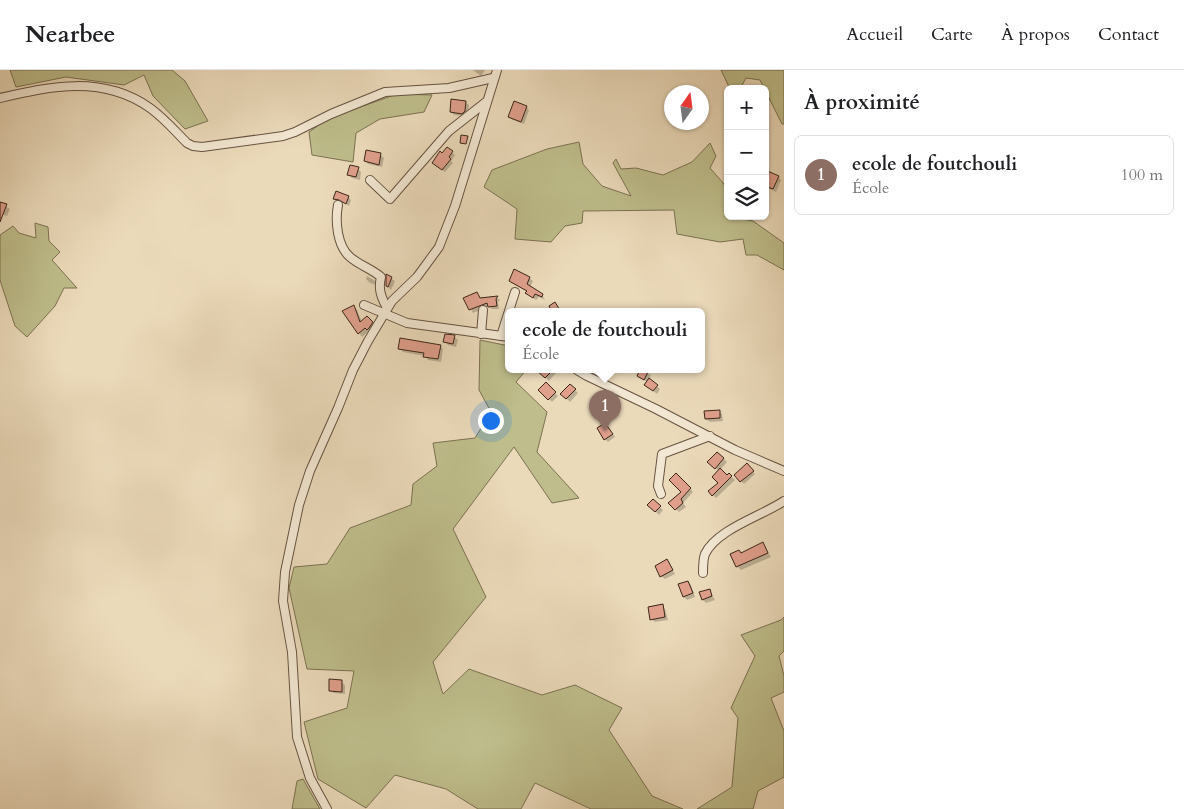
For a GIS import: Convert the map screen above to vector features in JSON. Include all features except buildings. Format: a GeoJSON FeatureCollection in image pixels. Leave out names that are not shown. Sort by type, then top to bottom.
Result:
{"type":"FeatureCollection","features":[{"type":"Feature","properties":{"kind":"street"},"geometry":{"type":"LineString","coordinates":[[327,809],[307,772],[297,737],[292,652],[284,601],[285,572],[299,505],[310,471],[353,370],[386,310],[432,260],[439,247],[455,206],[497,70]]}},
{"type":"Feature","properties":{"kind":"street"},"geometry":{"type":"LineString","coordinates":[[0,98],[59,86],[102,89],[142,103],[190,144],[202,147],[283,136],[389,91],[465,86],[493,78]]}},
{"type":"Feature","properties":{"kind":"street"},"geometry":{"type":"LineString","coordinates":[[370,180],[390,199],[449,131],[487,102]]}},
{"type":"Feature","properties":{"kind":"street"},"geometry":{"type":"LineString","coordinates":[[338,205],[336,214],[341,244],[350,257],[381,277],[379,286],[386,310]]}},
{"type":"Feature","properties":{"kind":"street"},"geometry":{"type":"LineString","coordinates":[[511,308],[515,292]]}},
{"type":"Feature","properties":{"kind":"street"},"geometry":{"type":"LineString","coordinates":[[364,305],[386,310],[406,323],[505,337]]}},
{"type":"Feature","properties":{"kind":"street"},"geometry":{"type":"LineString","coordinates":[[482,334],[483,310]]}},
{"type":"Feature","properties":{"kind":"street"},"geometry":{"type":"LineString","coordinates":[[582,373],[735,450],[784,471]]}},
{"type":"Feature","properties":{"kind":"street"},"geometry":{"type":"LineString","coordinates":[[661,494],[658,486],[662,454],[710,436]]}},
{"type":"Feature","properties":{"kind":"street"},"geometry":{"type":"LineString","coordinates":[[703,573],[704,556],[719,538],[784,501]]}},
{"type":"Feature","properties":{"kind":"shaded area"},"geometry":{"type":"Polygon","coordinates":[[[10,70],[172,70],[185,81],[208,121],[185,129],[153,96],[144,75],[124,85],[66,77],[16,87],[10,70]]]}},
{"type":"Feature","properties":{"kind":"shaded area"},"geometry":{"type":"Polygon","coordinates":[[[721,70],[784,70],[784,124],[782,124],[769,98],[769,85],[762,85],[760,80],[746,78],[742,85],[728,85],[721,70]]]}},
{"type":"Feature","properties":{"kind":"shaded area"},"geometry":{"type":"Polygon","coordinates":[[[397,94],[432,95],[424,112],[380,119],[356,133],[353,162],[312,155],[309,132],[329,118],[397,94]]]}},
{"type":"Feature","properties":{"kind":"shaded area"},"geometry":{"type":"Polygon","coordinates":[[[579,142],[583,164],[602,186],[631,196],[613,163],[616,159],[621,169],[636,168],[663,175],[692,162],[710,143],[716,156],[710,168],[724,184],[724,220],[753,221],[784,243],[784,270],[757,255],[746,255],[743,239],[720,242],[677,234],[674,210],[583,211],[582,223],[565,226],[551,242],[515,239],[517,209],[484,187],[492,170],[547,149],[579,142]]]}},
{"type":"Feature","properties":{"kind":"shaded area"},"geometry":{"type":"Polygon","coordinates":[[[35,223],[48,227],[49,241],[60,252],[52,260],[77,288],[64,288],[55,306],[27,337],[15,326],[0,280],[0,235],[13,226],[19,233],[36,238],[35,223]]]}},
{"type":"Feature","properties":{"kind":"shaded area"},"geometry":{"type":"Polygon","coordinates":[[[480,340],[505,345],[505,373],[524,373],[516,382],[547,412],[537,452],[579,498],[552,503],[514,447],[453,529],[486,597],[433,662],[443,694],[469,669],[542,695],[575,685],[622,708],[609,730],[652,796],[683,809],[591,809],[535,783],[521,809],[478,809],[446,789],[395,775],[366,808],[318,779],[304,722],[347,708],[354,671],[307,669],[289,588],[294,567],[327,564],[350,528],[411,505],[413,484],[437,466],[433,443],[475,438],[491,412],[479,390],[480,340]]]}},
{"type":"Feature","properties":{"kind":"shaded area"},"geometry":{"type":"Polygon","coordinates":[[[784,617],[784,651],[779,656],[784,676],[784,692],[771,698],[784,731],[784,777],[758,791],[753,809],[697,809],[732,787],[738,718],[731,708],[755,656],[741,635],[781,620],[784,617]]]}},
{"type":"Feature","properties":{"kind":"shaded area"},"geometry":{"type":"Polygon","coordinates":[[[303,779],[320,809],[292,809],[297,781],[303,779]]]}},
{"type":"Feature","properties":{"kind":"place","name":"ecole de foutchouli"},"geometry":{"type":"Point","coordinates":[605,431]}}]}
